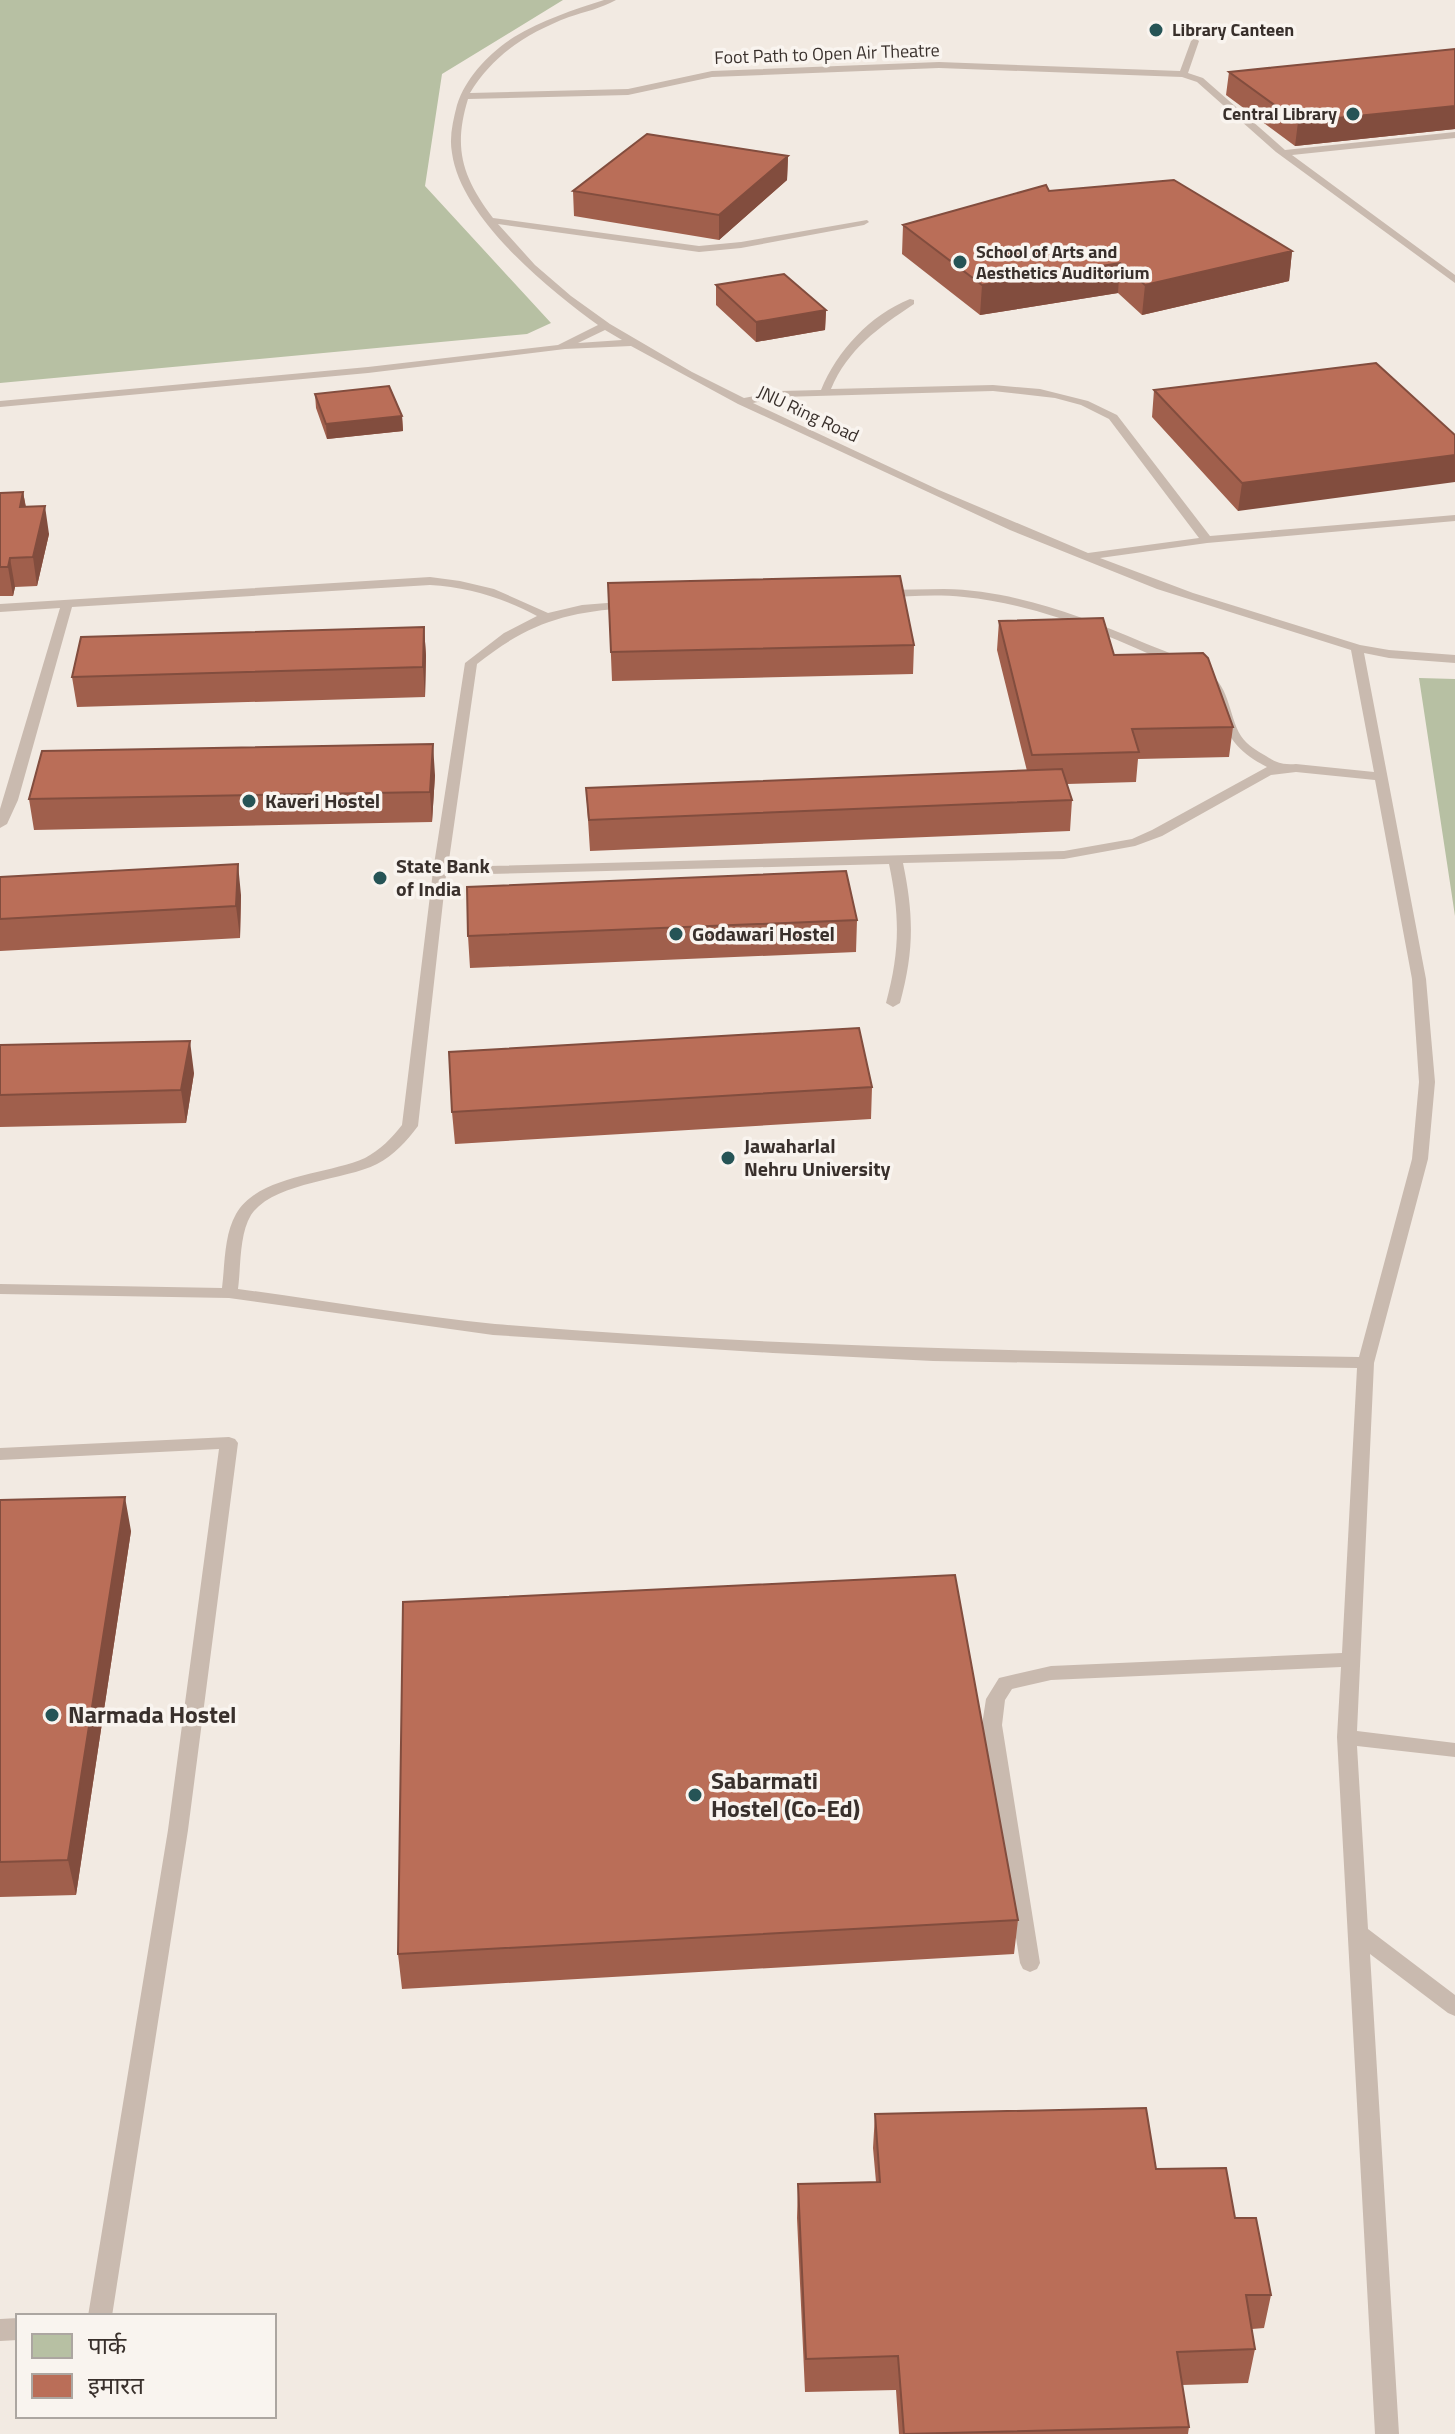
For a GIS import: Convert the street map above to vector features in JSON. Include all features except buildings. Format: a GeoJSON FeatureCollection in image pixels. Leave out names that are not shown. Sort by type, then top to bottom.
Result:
{"type":"FeatureCollection","features":[{"type":"Feature","properties":{"kind":"lane","name":"JNU Ring Road"},"geometry":{"type":"LineString","coordinates":[[612,0],[570,15],[498,50],[482,66],[464,96],[454,154],[465,187],[522,260],[605,326],[630,343],[742,402],[886,471],[1085,557],[1152,583],[1357,648],[1455,659]]}},
{"type":"Feature","properties":{"kind":"lane"},"geometry":{"type":"LineString","coordinates":[[1195,41],[1188,75],[1210,88],[1285,153],[1455,280]]}},
{"type":"Feature","properties":{"kind":"lane","name":"Foot Path to Open Air Theatre"},"geometry":{"type":"LineString","coordinates":[[464,96],[628,92],[712,74],[939,65],[1188,75]]}},
{"type":"Feature","properties":{"kind":"lane"},"geometry":{"type":"LineString","coordinates":[[1210,88],[1225,87]]}},
{"type":"Feature","properties":{"kind":"lane"},"geometry":{"type":"LineString","coordinates":[[1285,153],[1455,135]]}},
{"type":"Feature","properties":{"kind":"lane"},"geometry":{"type":"LineString","coordinates":[[490,220],[699,249],[741,245],[864,222]]}},
{"type":"Feature","properties":{"kind":"lane"},"geometry":{"type":"LineString","coordinates":[[825,392],[835,365],[842,356],[872,329],[910,302]]}},
{"type":"Feature","properties":{"kind":"lane"},"geometry":{"type":"LineString","coordinates":[[560,348],[605,326]]}},
{"type":"Feature","properties":{"kind":"lane"},"geometry":{"type":"LineString","coordinates":[[0,404],[630,343]]}},
{"type":"Feature","properties":{"kind":"lane"},"geometry":{"type":"LineString","coordinates":[[742,402],[781,394],[825,392],[1027,389],[1066,396],[1096,406],[1113,417],[1207,540]]}},
{"type":"Feature","properties":{"kind":"lane"},"geometry":{"type":"LineString","coordinates":[[1085,557],[1207,540],[1455,518]]}},
{"type":"Feature","properties":{"kind":"lane"},"geometry":{"type":"LineString","coordinates":[[0,608],[452,582],[492,592],[545,616]]}},
{"type":"Feature","properties":{"kind":"lane"},"geometry":{"type":"LineString","coordinates":[[863,595],[967,594],[1094,624],[1199,671],[1211,680],[1221,692],[1235,736],[1241,745],[1280,769]]}},
{"type":"Feature","properties":{"kind":"lane"},"geometry":{"type":"LineString","coordinates":[[229,1293],[242,1217],[250,1205],[269,1194],[368,1162],[398,1141],[410,1126],[440,871],[471,663],[487,649],[545,616],[571,609],[649,604]]}},
{"type":"Feature","properties":{"kind":"lane"},"geometry":{"type":"LineString","coordinates":[[0,824],[11,800],[67,605]]}},
{"type":"Feature","properties":{"kind":"lane"},"geometry":{"type":"LineString","coordinates":[[1357,648],[1419,979],[1427,1082],[1420,1159],[1366,1363],[1349,1660],[1347,1737],[1387,2434]]}},
{"type":"Feature","properties":{"kind":"lane"},"geometry":{"type":"LineString","coordinates":[[440,871],[1064,855],[1135,842],[1157,833],[1268,771],[1280,769],[1379,776]]}},
{"type":"Feature","properties":{"kind":"lane"},"geometry":{"type":"LineString","coordinates":[[893,1003],[908,941],[906,912],[895,860]]}},
{"type":"Feature","properties":{"kind":"lane"},"geometry":{"type":"LineString","coordinates":[[0,1289],[229,1293],[493,1329],[620,1339],[933,1355],[1366,1363]]}},
{"type":"Feature","properties":{"kind":"lane"},"geometry":{"type":"LineString","coordinates":[[0,1454],[229,1443],[178,1830],[100,2314]]}},
{"type":"Feature","properties":{"kind":"lane"},"geometry":{"type":"LineString","coordinates":[[1030,1963],[992,1725],[996,1699],[1006,1683],[1051,1673],[1349,1660]]}},
{"type":"Feature","properties":{"kind":"lane"},"geometry":{"type":"LineString","coordinates":[[1347,1737],[1455,1750]]}},
{"type":"Feature","properties":{"kind":"lane"},"geometry":{"type":"LineString","coordinates":[[1358,1933],[1455,2007]]}},
{"type":"Feature","properties":{"kind":"green space"},"geometry":{"type":"Polygon","coordinates":[[[0,0],[563,0],[442,74],[425,186],[551,323],[527,334],[0,383],[0,0]]]}},
{"type":"Feature","properties":{"kind":"green space"},"geometry":{"type":"Polygon","coordinates":[[[1419,678],[1455,679],[1455,916],[1419,678]]]}},
{"type":"Feature","properties":{"kind":"place","name":"Library Canteen"},"geometry":{"type":"Point","coordinates":[1156,30]}},
{"type":"Feature","properties":{"kind":"place","name":"Central Library"},"geometry":{"type":"Point","coordinates":[1353,114]}},
{"type":"Feature","properties":{"kind":"place","name":"School of Arts and Aesthetics Auditorium"},"geometry":{"type":"Point","coordinates":[960,262]}},
{"type":"Feature","properties":{"kind":"place","name":"Kaveri Hostel"},"geometry":{"type":"Point","coordinates":[249,801]}},
{"type":"Feature","properties":{"kind":"place","name":"State Bank of India"},"geometry":{"type":"Point","coordinates":[380,878]}},
{"type":"Feature","properties":{"kind":"place","name":"Godawari Hostel"},"geometry":{"type":"Point","coordinates":[676,934]}},
{"type":"Feature","properties":{"kind":"place","name":"Jawaharlal Nehru University"},"geometry":{"type":"Point","coordinates":[728,1158]}},
{"type":"Feature","properties":{"kind":"place","name":"Narmada Hostel"},"geometry":{"type":"Point","coordinates":[52,1715]}},
{"type":"Feature","properties":{"kind":"place","name":"Sabarmati Hostel (Co-Ed)"},"geometry":{"type":"Point","coordinates":[695,1795]}}]}
